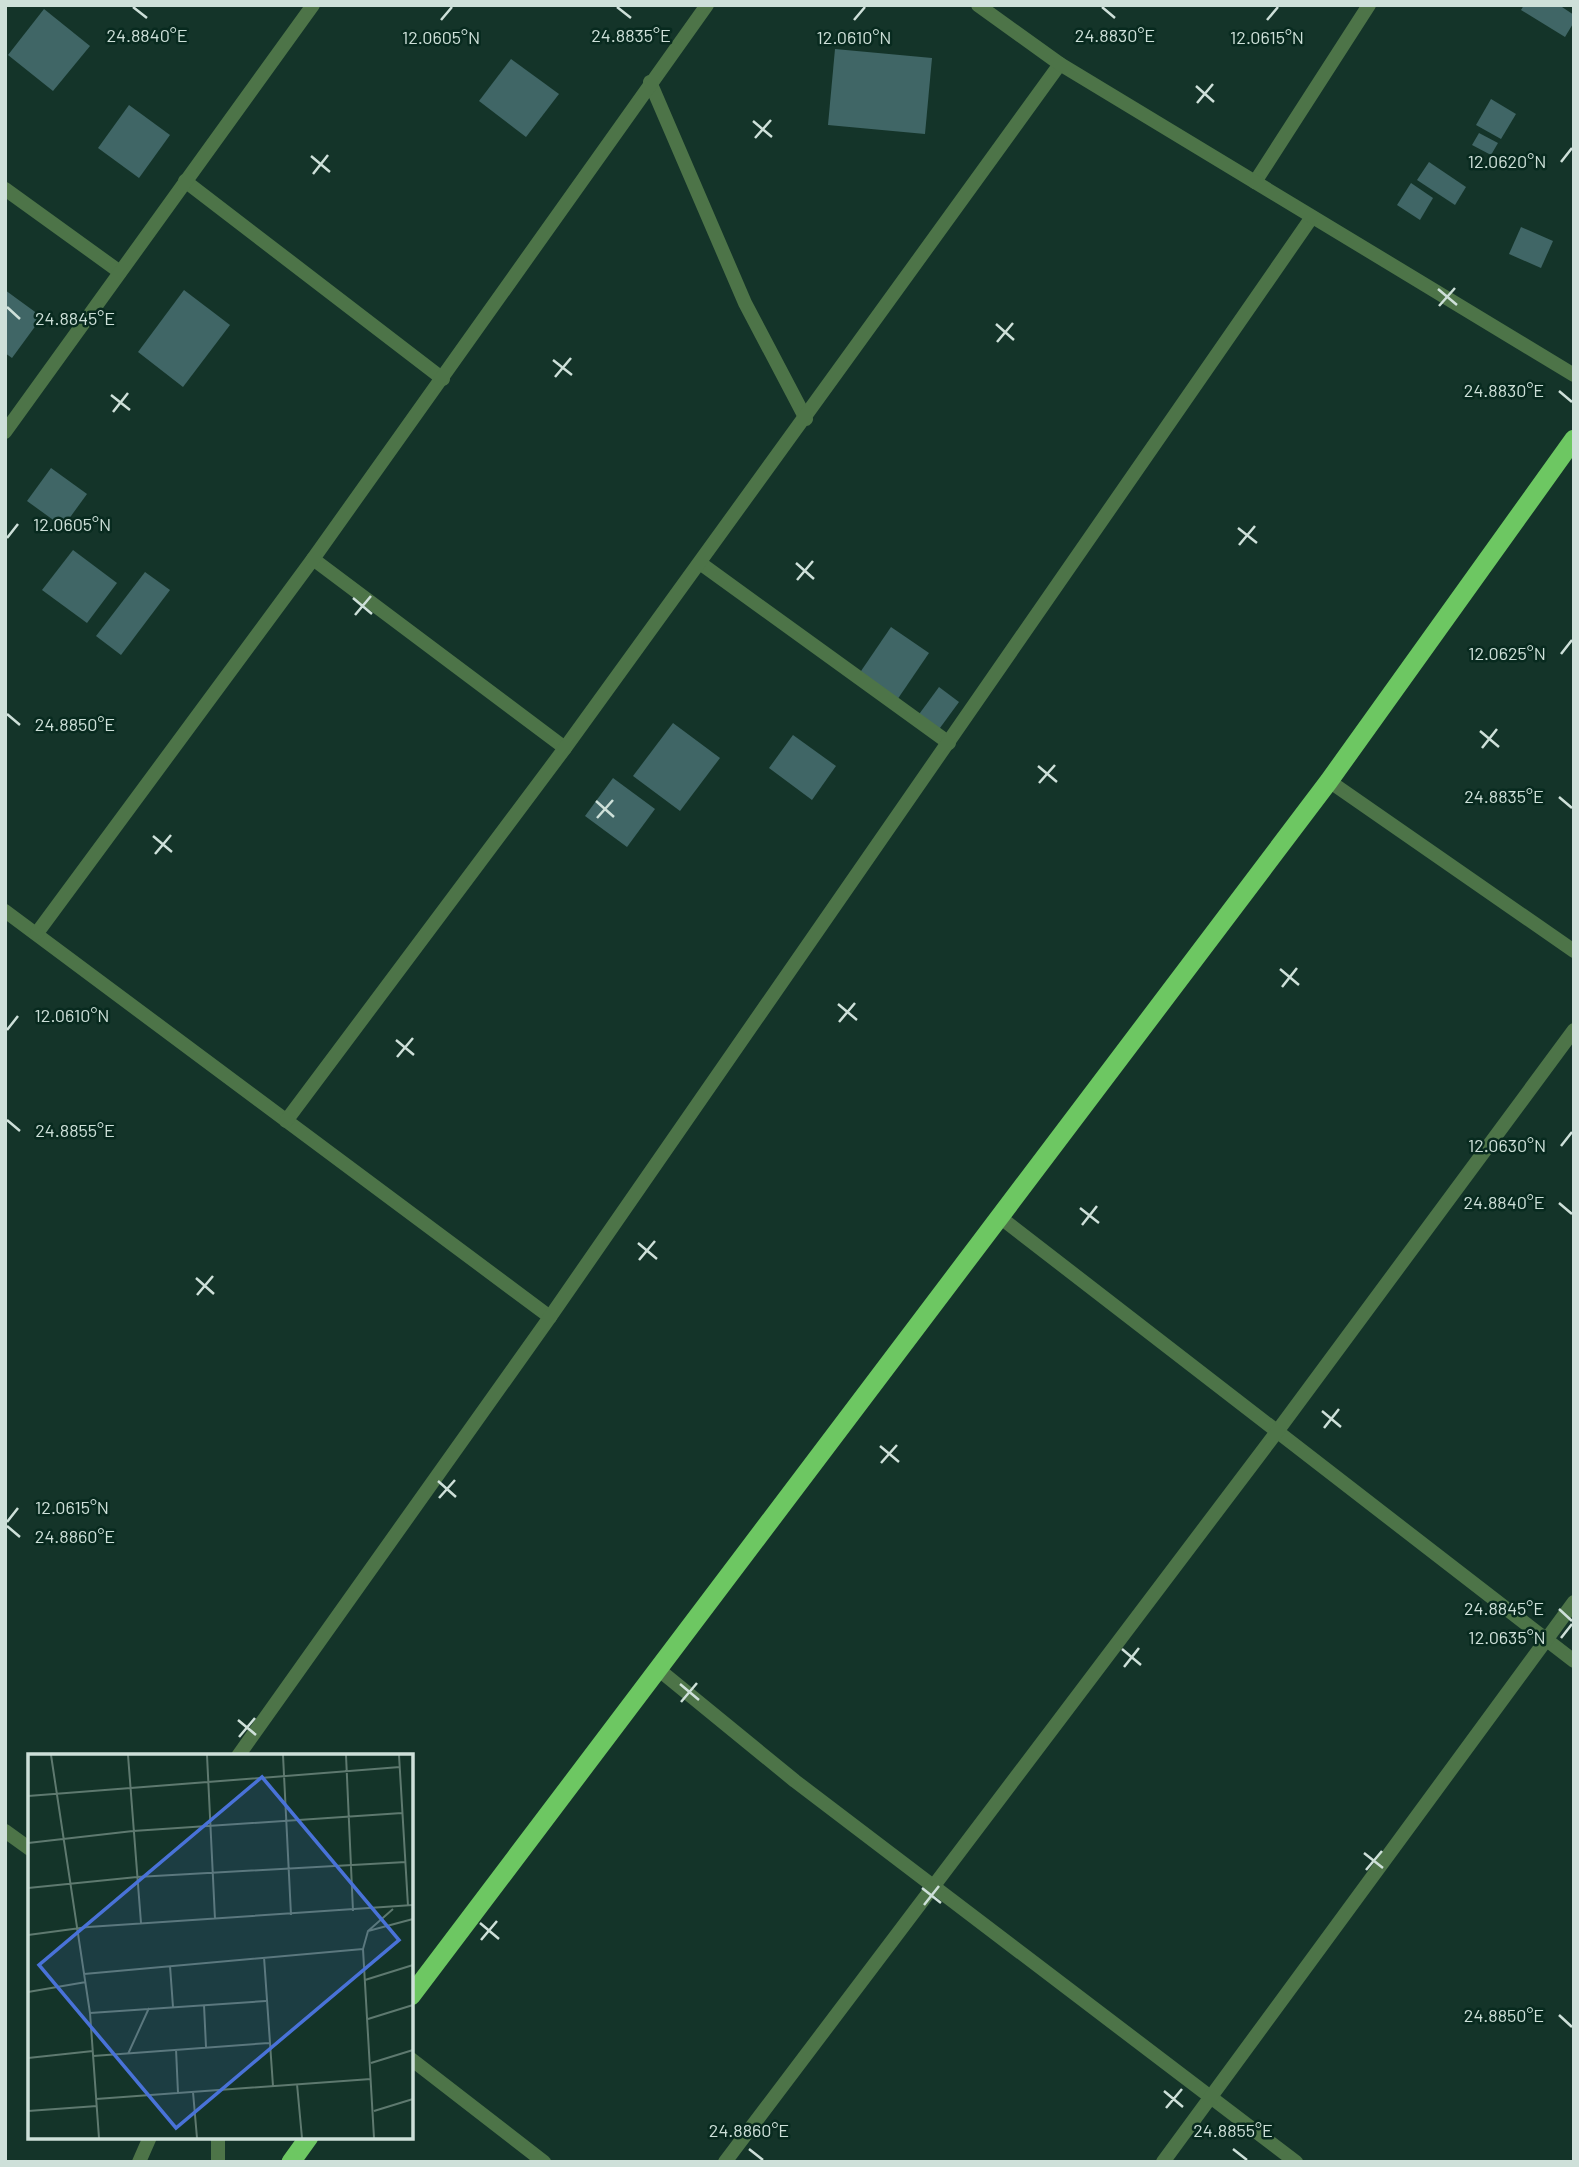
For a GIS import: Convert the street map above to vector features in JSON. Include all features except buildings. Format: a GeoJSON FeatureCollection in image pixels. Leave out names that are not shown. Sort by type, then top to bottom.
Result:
{"type":"FeatureCollection","features":[{"type":"Feature","properties":{"kind":"highway"},"geometry":{"type":"LineString","coordinates":[[413,1993],[1329,781],[1574,439]]}},
{"type":"Feature","properties":{"kind":"highway"},"geometry":{"type":"LineString","coordinates":[[291,2162],[308,2139]]}},
{"type":"Feature","properties":{"kind":"street"},"geometry":{"type":"LineString","coordinates":[[5,432],[313,5]]}},
{"type":"Feature","properties":{"kind":"street"},"geometry":{"type":"LineString","coordinates":[[37,933],[443,379],[650,82],[707,5]]}},
{"type":"Feature","properties":{"kind":"street"},"geometry":{"type":"LineString","coordinates":[[978,5],[1060,65],[1574,375]]}},
{"type":"Feature","properties":{"kind":"street"},"geometry":{"type":"LineString","coordinates":[[1255,182],[1369,5]]}},
{"type":"Feature","properties":{"kind":"street"},"geometry":{"type":"LineString","coordinates":[[286,1121],[700,564],[1060,65]]}},
{"type":"Feature","properties":{"kind":"street"},"geometry":{"type":"LineString","coordinates":[[650,82],[729,267],[806,419]]}},
{"type":"Feature","properties":{"kind":"street"},"geometry":{"type":"LineString","coordinates":[[185,181],[443,379]]}},
{"type":"Feature","properties":{"kind":"street"},"geometry":{"type":"LineString","coordinates":[[5,189],[120,272]]}},
{"type":"Feature","properties":{"kind":"street"},"geometry":{"type":"LineString","coordinates":[[239,1754],[551,1317],[1312,217]]}},
{"type":"Feature","properties":{"kind":"street"},"geometry":{"type":"LineString","coordinates":[[313,559],[565,748]]}},
{"type":"Feature","properties":{"kind":"street"},"geometry":{"type":"LineString","coordinates":[[700,564],[949,743]]}},
{"type":"Feature","properties":{"kind":"street"},"geometry":{"type":"LineString","coordinates":[[1329,781],[1574,951]]}},
{"type":"Feature","properties":{"kind":"street"},"geometry":{"type":"LineString","coordinates":[[5,911],[551,1317]]}},
{"type":"Feature","properties":{"kind":"street"},"geometry":{"type":"LineString","coordinates":[[725,2162],[1276,1433],[1574,1030]]}},
{"type":"Feature","properties":{"kind":"street"},"geometry":{"type":"LineString","coordinates":[[1001,1218],[1574,1661]]}},
{"type":"Feature","properties":{"kind":"street"},"geometry":{"type":"LineString","coordinates":[[1163,2162],[1574,1602]]}},
{"type":"Feature","properties":{"kind":"street"},"geometry":{"type":"LineString","coordinates":[[658,1669],[795,1781],[1296,2162]]}},
{"type":"Feature","properties":{"kind":"street"},"geometry":{"type":"LineString","coordinates":[[5,1831],[28,1848]]}},
{"type":"Feature","properties":{"kind":"street"},"geometry":{"type":"LineString","coordinates":[[413,2061],[544,2162]]}},
{"type":"Feature","properties":{"kind":"street"},"geometry":{"type":"LineString","coordinates":[[139,2162],[149,2139]]}},
{"type":"Feature","properties":{"kind":"street"},"geometry":{"type":"LineString","coordinates":[[218,2139],[218,2162]]}}]}
